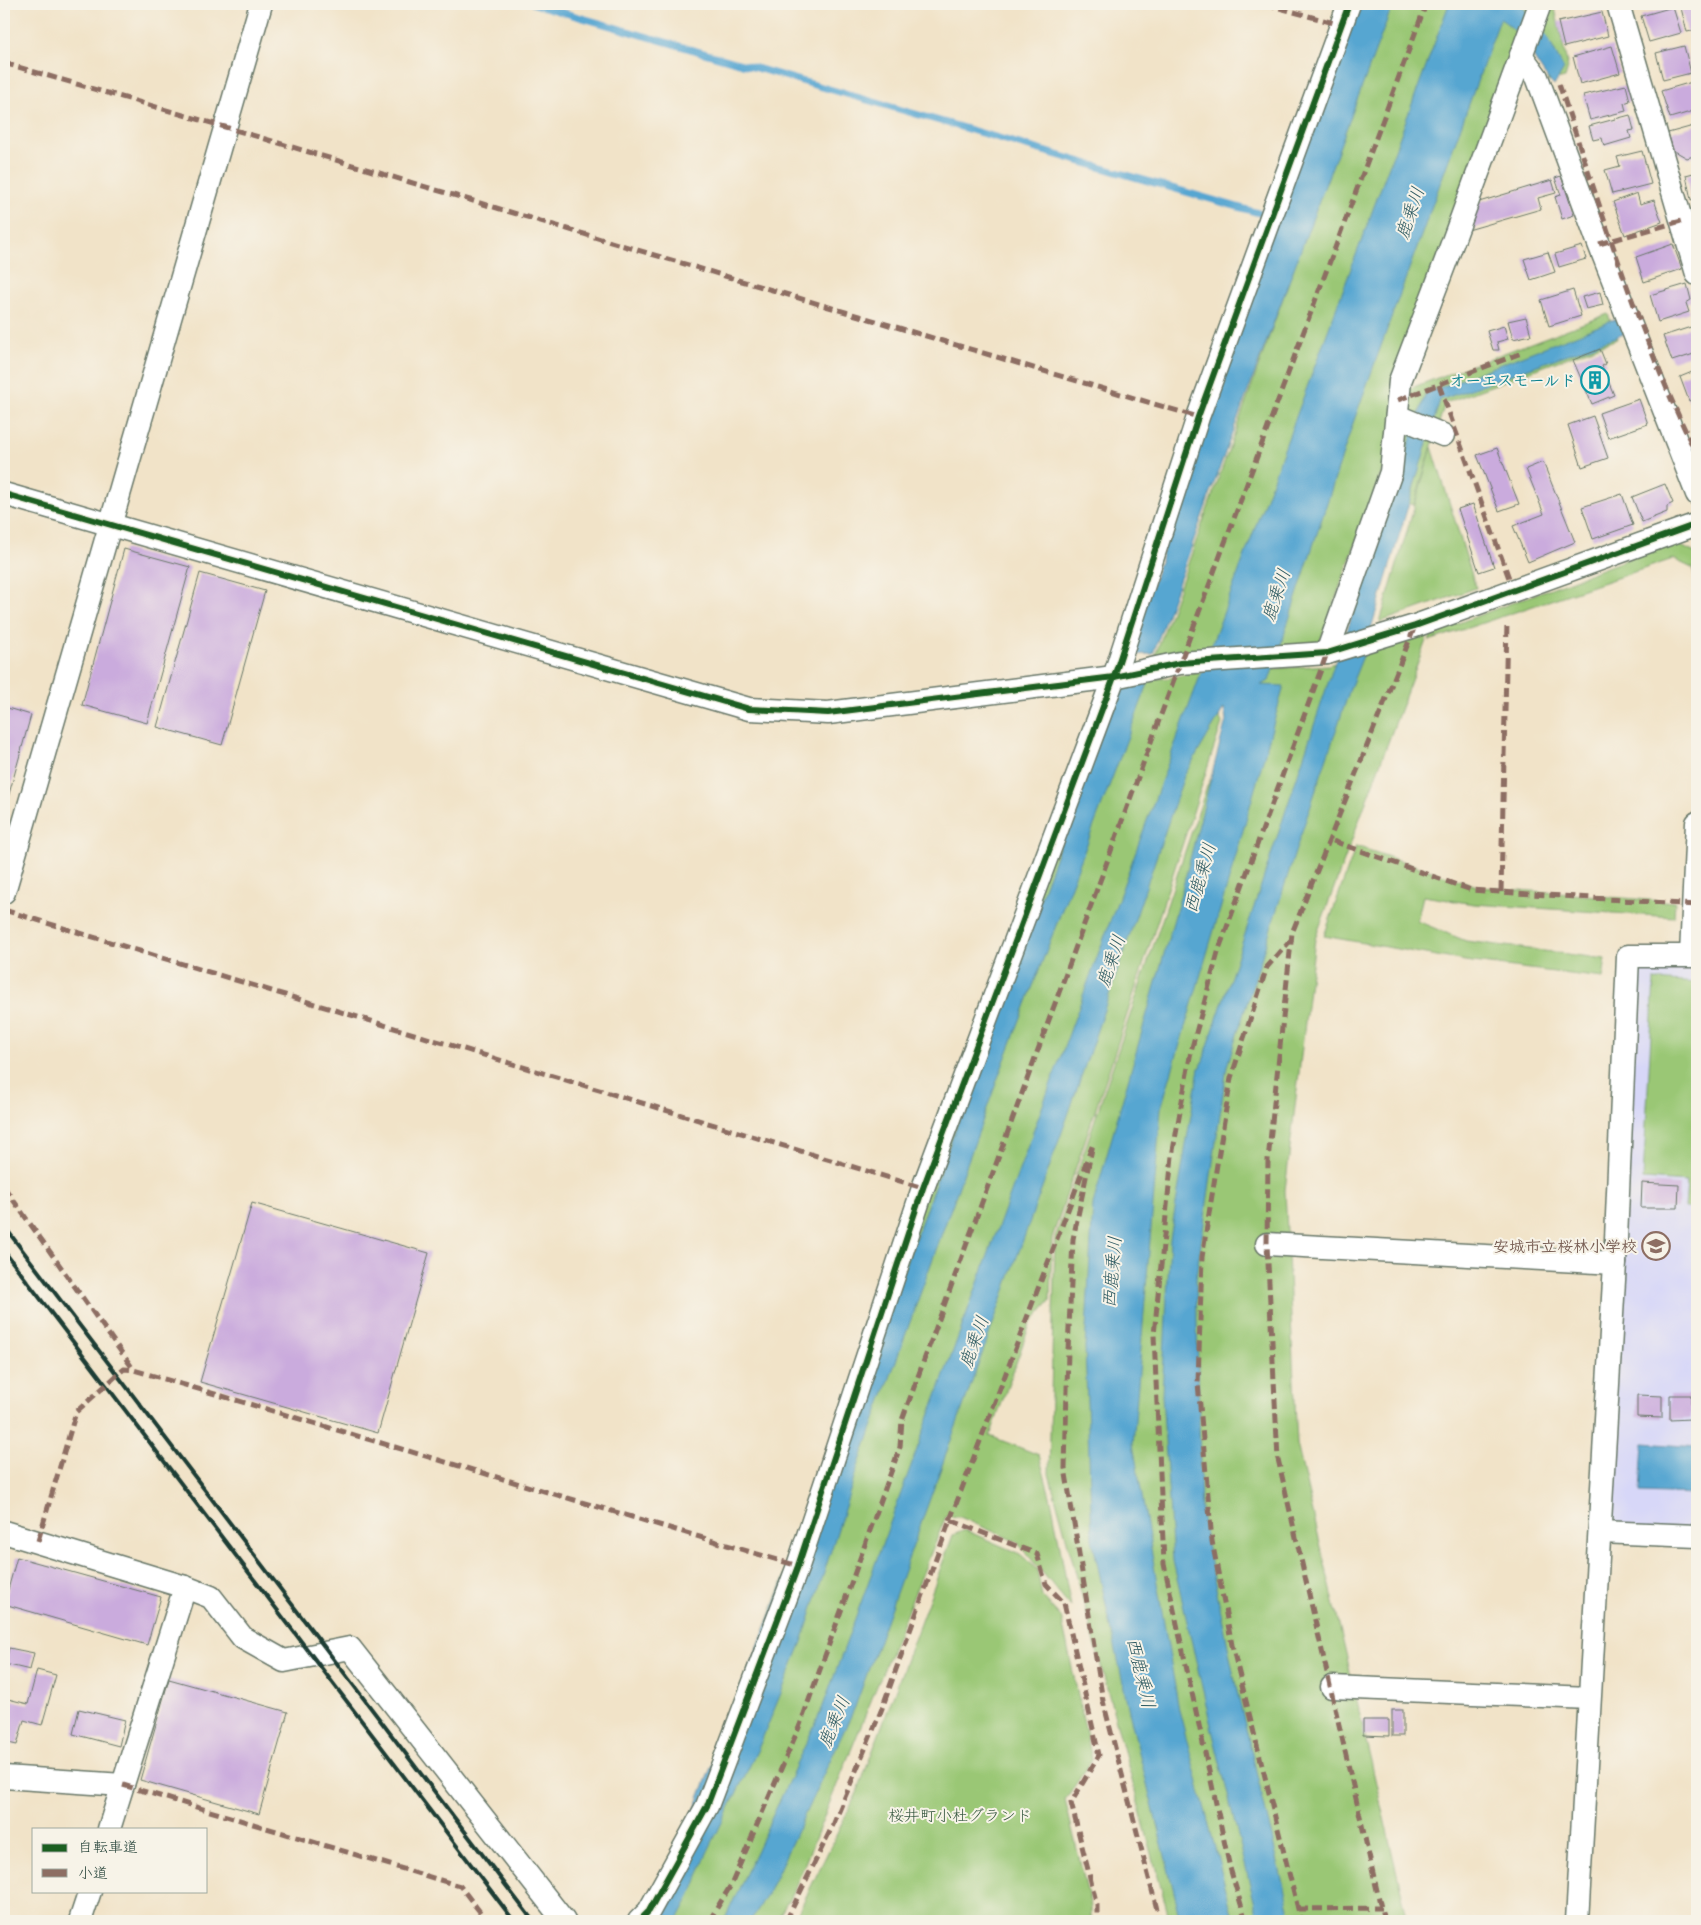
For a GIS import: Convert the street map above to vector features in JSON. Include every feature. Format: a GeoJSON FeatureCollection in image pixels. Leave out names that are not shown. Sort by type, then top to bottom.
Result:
{"type":"FeatureCollection","features":[{"type":"Feature","properties":{"kind":"street"},"geometry":{"type":"LineString","coordinates":[[4,892],[261,4]]}},
{"type":"Feature","properties":{"kind":"street"},"geometry":{"type":"LineString","coordinates":[[639,1921],[649,1911],[707,1806],[798,1566],[923,1188],[1114,677],[1198,418],[1349,4]]}},
{"type":"Feature","properties":{"kind":"street"},"geometry":{"type":"LineString","coordinates":[[1618,4],[1689,219],[1697,274]]}},
{"type":"Feature","properties":{"kind":"street"},"geometry":{"type":"LineString","coordinates":[[1336,651],[1392,472],[1422,426],[1400,381],[1530,31]]}},
{"type":"Feature","properties":{"kind":"street"},"geometry":{"type":"LineString","coordinates":[[1530,31],[1537,77],[1599,244],[1697,494]]}},
{"type":"Feature","properties":{"kind":"street"},"geometry":{"type":"LineString","coordinates":[[4,494],[749,709],[828,713],[1114,677],[1180,663],[1336,651],[1697,524]]}},
{"type":"Feature","properties":{"kind":"street"},"geometry":{"type":"LineString","coordinates":[[1577,1921],[1615,1263],[1628,956],[1694,955],[1697,823]]}},
{"type":"Feature","properties":{"kind":"street"},"geometry":{"type":"LineString","coordinates":[[1267,1244],[1615,1263]]}},
{"type":"Feature","properties":{"kind":"street"},"geometry":{"type":"LineString","coordinates":[[4,1532],[185,1587],[211,1597],[243,1638],[284,1660],[350,1648],[564,1921]]}},
{"type":"Feature","properties":{"kind":"street"},"geometry":{"type":"LineString","coordinates":[[1600,1532],[1697,1536]]}},
{"type":"Feature","properties":{"kind":"street"},"geometry":{"type":"LineString","coordinates":[[109,1828],[185,1587]]}},
{"type":"Feature","properties":{"kind":"street"},"geometry":{"type":"LineString","coordinates":[[1332,1687],[1589,1698]]}},
{"type":"Feature","properties":{"kind":"street"},"geometry":{"type":"LineString","coordinates":[[4,1777],[123,1785]]}},
{"type":"Feature","properties":{"kind":"street"},"geometry":{"type":"LineString","coordinates":[[80,1921],[90,1892]]}},
{"type":"Feature","properties":{"kind":"shaded area","name":"安城市立桜林小学校"},"geometry":{"type":"Polygon","coordinates":[[[1628,956],[1697,959],[1697,1536],[1600,1532],[1628,956]]]}},
{"type":"Feature","properties":{"kind":"green space"},"geometry":{"type":"Polygon","coordinates":[[[1388,4],[1531,4],[1386,460],[1319,644],[1155,656],[1388,4]]]}},
{"type":"Feature","properties":{"kind":"green space"},"geometry":{"type":"Polygon","coordinates":[[[1549,4],[1554,4],[1568,68],[1565,78],[1548,82],[1535,28],[1549,4]]]}},
{"type":"Feature","properties":{"kind":"green space"},"geometry":{"type":"Polygon","coordinates":[[[1608,314],[1617,339],[1445,403],[1414,505],[1390,496],[1408,389],[1608,314]]]}},
{"type":"Feature","properties":{"kind":"green space"},"geometry":{"type":"Polygon","coordinates":[[[1432,447],[1476,588],[1380,622],[1432,447]]]}},
{"type":"Feature","properties":{"kind":"green space"},"geometry":{"type":"Polygon","coordinates":[[[1673,542],[1697,554],[1697,585],[1692,568],[1673,559],[1429,641],[1432,633],[1673,542]]]}},
{"type":"Feature","properties":{"kind":"green space"},"geometry":{"type":"Polygon","coordinates":[[[1428,635],[1315,939],[1285,1190],[1297,1444],[1408,1921],[1170,1921],[1049,1474],[1055,1238],[1207,786],[1266,669],[1328,665],[1428,635]]]}},
{"type":"Feature","properties":{"kind":"green space"},"geometry":{"type":"Polygon","coordinates":[[[1199,671],[1222,723],[1052,1238],[1050,1301],[1030,1324],[990,1436],[1039,1455],[1052,1504],[1071,1607],[1017,1542],[960,1517],[946,1516],[793,1893],[776,1921],[657,1921],[1116,680],[1170,678],[1199,671]]]}},
{"type":"Feature","properties":{"kind":"green space"},"geometry":{"type":"Polygon","coordinates":[[[1356,846],[1480,887],[1675,902],[1674,917],[1474,904],[1423,896],[1417,921],[1466,941],[1606,959],[1603,978],[1465,961],[1324,936],[1356,846]]]}},
{"type":"Feature","properties":{"kind":"green space"},"geometry":{"type":"Polygon","coordinates":[[[1654,980],[1697,983],[1697,1208],[1685,1208],[1687,1182],[1643,1179],[1654,980]]]}},
{"type":"Feature","properties":{"kind":"green space","name":"桜井町小杜グランド"},"geometry":{"type":"Polygon","coordinates":[[[965,1530],[1020,1554],[1037,1569],[1042,1597],[1061,1617],[1092,1760],[1065,1800],[1091,1907],[1091,1921],[794,1921],[857,1793],[953,1535],[965,1530]]]}},
{"type":"Feature","properties":{"kind":"water"},"geometry":{"type":"Polygon","coordinates":[[[1352,4],[1393,4],[1230,439],[1153,654],[1129,655],[1244,307],[1352,4]]]}},
{"type":"Feature","properties":{"kind":"water"},"geometry":{"type":"Polygon","coordinates":[[[1449,4],[1520,4],[1546,35],[1564,69],[1554,86],[1516,32],[1500,19],[1353,423],[1269,681],[1261,685],[1284,686],[1161,1108],[1133,1444],[1179,1710],[1234,1921],[1182,1921],[1179,1912],[1130,1716],[1092,1539],[1085,1347],[1093,1204],[1181,894],[1226,720],[1224,708],[1184,776],[1067,1118],[855,1707],[769,1891],[751,1921],[724,1921],[822,1709],[1186,714],[1449,4]]]}},
{"type":"Feature","properties":{"kind":"water"},"geometry":{"type":"Polygon","coordinates":[[[1617,319],[1624,334],[1440,400],[1370,632],[1344,640],[1426,393],[1617,319]]]}},
{"type":"Feature","properties":{"kind":"water"},"geometry":{"type":"Polygon","coordinates":[[[1365,651],[1351,686],[1298,843],[1227,1066],[1196,1278],[1201,1514],[1237,1691],[1292,1921],[1259,1921],[1173,1561],[1162,1395],[1170,1239],[1199,1068],[1201,1067],[1336,659],[1365,651]]]}},
{"type":"Feature","properties":{"kind":"water"},"geometry":{"type":"Polygon","coordinates":[[[1151,676],[999,1075],[856,1472],[802,1642],[758,1749],[707,1853],[691,1895],[677,1921],[651,1921],[876,1345],[1121,679],[1151,676]]]}},
{"type":"Feature","properties":{"kind":"water"},"geometry":{"type":"Polygon","coordinates":[[[1643,1443],[1697,1447],[1697,1494],[1640,1492],[1643,1443]]]}},
{"type":"Feature","properties":{"kind":"building"},"geometry":{"type":"Polygon","coordinates":[[[1680,4],[1697,4],[1697,30],[1687,32],[1680,4]]]}},
{"type":"Feature","properties":{"kind":"building"},"geometry":{"type":"Polygon","coordinates":[[[1673,7],[1681,33],[1649,42],[1641,16],[1673,7]]]}},
{"type":"Feature","properties":{"kind":"building"},"geometry":{"type":"Polygon","coordinates":[[[1602,12],[1608,36],[1564,47],[1558,22],[1602,12]]]}},
{"type":"Feature","properties":{"kind":"building"},"geometry":{"type":"Polygon","coordinates":[[[1612,46],[1620,73],[1580,84],[1573,57],[1612,46]]]}},
{"type":"Feature","properties":{"kind":"building"},"geometry":{"type":"Polygon","coordinates":[[[1684,46],[1691,73],[1663,80],[1656,53],[1684,46]]]}},
{"type":"Feature","properties":{"kind":"building"},"geometry":{"type":"Polygon","coordinates":[[[1692,82],[1697,99],[1697,110],[1670,118],[1661,91],[1692,82]]]}},
{"type":"Feature","properties":{"kind":"building"},"geometry":{"type":"Polygon","coordinates":[[[1626,85],[1630,101],[1624,103],[1626,111],[1590,120],[1583,95],[1626,85]]]}},
{"type":"Feature","properties":{"kind":"building"},"geometry":{"type":"Polygon","coordinates":[[[1630,115],[1634,130],[1629,131],[1631,138],[1604,146],[1602,138],[1593,140],[1589,126],[1630,115]]]}},
{"type":"Feature","properties":{"kind":"building"},"geometry":{"type":"Polygon","coordinates":[[[1697,125],[1697,155],[1687,158],[1673,150],[1668,133],[1697,125]]]}},
{"type":"Feature","properties":{"kind":"building"},"geometry":{"type":"Polygon","coordinates":[[[1642,151],[1651,184],[1612,194],[1605,170],[1620,166],[1617,157],[1642,151]]]}},
{"type":"Feature","properties":{"kind":"building"},"geometry":{"type":"Polygon","coordinates":[[[1697,172],[1697,198],[1691,200],[1686,175],[1697,172]]]}},
{"type":"Feature","properties":{"kind":"building"},"geometry":{"type":"Polygon","coordinates":[[[1561,176],[1574,215],[1562,219],[1555,197],[1561,195],[1555,178],[1561,176]]]}},
{"type":"Feature","properties":{"kind":"building"},"geometry":{"type":"Polygon","coordinates":[[[1552,180],[1556,193],[1538,198],[1541,209],[1468,230],[1479,202],[1552,180]]]}},
{"type":"Feature","properties":{"kind":"building"},"geometry":{"type":"Polygon","coordinates":[[[1637,193],[1640,204],[1654,200],[1662,222],[1625,235],[1613,202],[1637,193]]]}},
{"type":"Feature","properties":{"kind":"building"},"geometry":{"type":"Polygon","coordinates":[[[1673,244],[1682,269],[1644,282],[1636,257],[1673,244]]]}},
{"type":"Feature","properties":{"kind":"building"},"geometry":{"type":"Polygon","coordinates":[[[1582,246],[1586,259],[1559,267],[1555,254],[1582,246]]]}},
{"type":"Feature","properties":{"kind":"building"},"geometry":{"type":"Polygon","coordinates":[[[1548,252],[1555,272],[1531,280],[1524,259],[1548,252]]]}},
{"type":"Feature","properties":{"kind":"building"},"geometry":{"type":"Polygon","coordinates":[[[1687,284],[1691,300],[1686,303],[1689,312],[1658,322],[1650,295],[1687,284]]]}},
{"type":"Feature","properties":{"kind":"building"},"geometry":{"type":"Polygon","coordinates":[[[1573,290],[1581,316],[1549,326],[1541,300],[1573,290]]]}},
{"type":"Feature","properties":{"kind":"building"},"geometry":{"type":"Polygon","coordinates":[[[1600,292],[1603,305],[1586,309],[1582,297],[1600,292]]]}},
{"type":"Feature","properties":{"kind":"building"},"geometry":{"type":"Polygon","coordinates":[[[1526,317],[1531,335],[1513,339],[1508,321],[1526,317]]]}},
{"type":"Feature","properties":{"kind":"building"},"geometry":{"type":"Polygon","coordinates":[[[1697,325],[1697,353],[1672,361],[1663,336],[1697,325]]]}},
{"type":"Feature","properties":{"kind":"building"},"geometry":{"type":"Polygon","coordinates":[[[1504,326],[1508,339],[1497,342],[1499,350],[1493,350],[1487,331],[1504,326]]]}},
{"type":"Feature","properties":{"kind":"building","name":"オーエスモールド"},"geometry":{"type":"Polygon","coordinates":[[[1600,349],[1606,364],[1602,366],[1614,395],[1592,404],[1573,360],[1600,349]]]}},
{"type":"Feature","properties":{"kind":"building"},"geometry":{"type":"Polygon","coordinates":[[[1697,370],[1697,398],[1689,401],[1680,377],[1697,370]]]}},
{"type":"Feature","properties":{"kind":"building"},"geometry":{"type":"Polygon","coordinates":[[[1639,399],[1648,424],[1608,438],[1599,413],[1639,399]]]}},
{"type":"Feature","properties":{"kind":"building"},"geometry":{"type":"Polygon","coordinates":[[[1593,416],[1608,458],[1582,467],[1568,425],[1593,416]]]}},
{"type":"Feature","properties":{"kind":"building"},"geometry":{"type":"Polygon","coordinates":[[[1497,448],[1519,504],[1499,511],[1477,455],[1497,448]]]}},
{"type":"Feature","properties":{"kind":"building"},"geometry":{"type":"Polygon","coordinates":[[[1543,462],[1575,542],[1528,562],[1513,526],[1544,514],[1526,469],[1543,462]]]}},
{"type":"Feature","properties":{"kind":"building"},"geometry":{"type":"Polygon","coordinates":[[[1665,484],[1673,503],[1667,506],[1667,512],[1642,522],[1632,497],[1665,484]]]}},
{"type":"Feature","properties":{"kind":"building"},"geometry":{"type":"Polygon","coordinates":[[[1622,494],[1633,525],[1593,539],[1582,507],[1622,494]]]}},
{"type":"Feature","properties":{"kind":"building"},"geometry":{"type":"Polygon","coordinates":[[[1473,504],[1494,567],[1479,572],[1458,509],[1473,504]]]}},
{"type":"Feature","properties":{"kind":"building"},"geometry":{"type":"Polygon","coordinates":[[[124,549],[190,567],[147,723],[82,705],[124,549]]]}},
{"type":"Feature","properties":{"kind":"building"},"geometry":{"type":"Polygon","coordinates":[[[200,573],[265,591],[222,745],[157,727],[200,573]]]}},
{"type":"Feature","properties":{"kind":"building"},"geometry":{"type":"Polygon","coordinates":[[[4,707],[31,715],[4,812],[4,707]]]}},
{"type":"Feature","properties":{"kind":"building"},"geometry":{"type":"Polygon","coordinates":[[[1642,1183],[1679,1185],[1678,1208],[1641,1208],[1642,1183]]]}},
{"type":"Feature","properties":{"kind":"building"},"geometry":{"type":"Polygon","coordinates":[[[252,1203],[429,1253],[378,1433],[200,1382],[252,1203]]]}},
{"type":"Feature","properties":{"kind":"building"},"geometry":{"type":"Polygon","coordinates":[[[1637,1395],[1662,1396],[1662,1418],[1637,1417],[1637,1395]]]}},
{"type":"Feature","properties":{"kind":"building"},"geometry":{"type":"Polygon","coordinates":[[[1670,1395],[1691,1395],[1691,1419],[1670,1420],[1670,1395]]]}},
{"type":"Feature","properties":{"kind":"building"},"geometry":{"type":"Polygon","coordinates":[[[17,1557],[161,1597],[147,1645],[4,1604],[17,1557]]]}},
{"type":"Feature","properties":{"kind":"building"},"geometry":{"type":"Polygon","coordinates":[[[4,1637],[7,1638],[4,1650],[4,1637]]]}},
{"type":"Feature","properties":{"kind":"building"},"geometry":{"type":"Polygon","coordinates":[[[9,1648],[34,1653],[30,1670],[5,1664],[9,1648]]]}},
{"type":"Feature","properties":{"kind":"building"},"geometry":{"type":"Polygon","coordinates":[[[37,1670],[56,1675],[42,1725],[24,1720],[17,1745],[4,1742],[4,1698],[28,1704],[37,1670]]]}},
{"type":"Feature","properties":{"kind":"building"},"geometry":{"type":"Polygon","coordinates":[[[169,1679],[288,1712],[259,1814],[140,1780],[169,1679]]]}},
{"type":"Feature","properties":{"kind":"building"},"geometry":{"type":"Polygon","coordinates":[[[79,1709],[125,1720],[119,1746],[73,1734],[79,1709]]]}},
{"type":"Feature","properties":{"kind":"building"},"geometry":{"type":"Polygon","coordinates":[[[1392,1710],[1403,1710],[1403,1736],[1392,1736],[1392,1710]]]}},
{"type":"Feature","properties":{"kind":"building"},"geometry":{"type":"Polygon","coordinates":[[[1363,1720],[1389,1720],[1389,1736],[1363,1735],[1363,1720]]]}},
{"type":"Feature","properties":{"kind":"waterway"},"geometry":{"type":"LineString","coordinates":[[534,4],[1269,216]]}},
{"type":"Feature","properties":{"kind":"railway"},"geometry":{"type":"LineString","coordinates":[[4,1226],[533,1921]]}},
{"type":"Feature","properties":{"kind":"railway"},"geometry":{"type":"LineString","coordinates":[[4,1251],[514,1921]]}},
{"type":"Feature","properties":{"kind":"marked path"},"geometry":{"type":"LineString","coordinates":[[1265,4],[1341,25]]}},
{"type":"Feature","properties":{"kind":"marked path"},"geometry":{"type":"LineString","coordinates":[[709,1921],[731,1885],[800,1725],[900,1447],[902,1420],[1180,663],[1426,4]]}},
{"type":"Feature","properties":{"kind":"marked path"},"geometry":{"type":"LineString","coordinates":[[4,63],[1198,417]]}},
{"type":"Feature","properties":{"kind":"marked path"},"geometry":{"type":"LineString","coordinates":[[1559,84],[1639,318],[1676,410],[1697,455]]}},
{"type":"Feature","properties":{"kind":"marked path"},"geometry":{"type":"LineString","coordinates":[[1599,244],[1681,221]]}},
{"type":"Feature","properties":{"kind":"marked path"},"geometry":{"type":"LineString","coordinates":[[1398,400],[1524,352]]}},
{"type":"Feature","properties":{"kind":"marked path"},"geometry":{"type":"LineString","coordinates":[[1439,385],[1510,581]]}},
{"type":"Feature","properties":{"kind":"marked path"},"geometry":{"type":"LineString","coordinates":[[1501,892],[1507,622]]}},
{"type":"Feature","properties":{"kind":"marked path"},"geometry":{"type":"LineString","coordinates":[[1384,1921],[1278,1459],[1267,1244],[1268,1160],[1292,933],[1415,626]]}},
{"type":"Feature","properties":{"kind":"marked path"},"geometry":{"type":"LineString","coordinates":[[1246,1921],[1230,1868],[1164,1564],[1154,1335],[1172,1156],[1191,1051],[1219,949],[1327,653]]}},
{"type":"Feature","properties":{"kind":"marked path"},"geometry":{"type":"LineString","coordinates":[[1333,841],[1471,890],[1697,905]]}},
{"type":"Feature","properties":{"kind":"marked path"},"geometry":{"type":"LineString","coordinates":[[4,910],[923,1188]]}},
{"type":"Feature","properties":{"kind":"marked path"},"geometry":{"type":"LineString","coordinates":[[1292,939],[1267,967],[1231,1078],[1202,1257],[1198,1383],[1212,1541],[1232,1645],[1301,1921]]}},
{"type":"Feature","properties":{"kind":"marked path"},"geometry":{"type":"LineString","coordinates":[[950,1520],[1093,1144],[1073,1239],[1065,1468],[1103,1701],[1160,1921]]}},
{"type":"Feature","properties":{"kind":"marked path"},"geometry":{"type":"LineString","coordinates":[[4,1187],[134,1370]]}},
{"type":"Feature","properties":{"kind":"marked path"},"geometry":{"type":"LineString","coordinates":[[38,1541],[76,1412],[124,1369],[134,1370],[798,1566]]}},
{"type":"Feature","properties":{"kind":"marked path"},"geometry":{"type":"LineString","coordinates":[[786,1921],[834,1823],[881,1711],[950,1520],[1037,1554],[1046,1584],[1064,1603],[1099,1755],[1071,1803],[1097,1905],[1097,1921]]}},
{"type":"Feature","properties":{"kind":"marked path"},"geometry":{"type":"LineString","coordinates":[[123,1785],[460,1886],[487,1921]]}},
{"type":"Feature","properties":{"kind":"marked path"},"geometry":{"type":"LineString","coordinates":[[1298,1909],[1381,1908]]}},
{"type":"Feature","properties":{"kind":"cycle path"},"geometry":{"type":"LineString","coordinates":[[639,1921],[649,1911],[707,1806],[798,1566],[923,1188],[1114,677],[1198,417],[1349,4]]}},
{"type":"Feature","properties":{"kind":"cycle path"},"geometry":{"type":"LineString","coordinates":[[4,494],[749,709],[828,713],[1114,677],[1180,663],[1327,653],[1415,626],[1697,524]]}},
{"type":"Feature","properties":{"kind":"place","name":"オーエスモールド"},"geometry":{"type":"Point","coordinates":[1595,380]}},
{"type":"Feature","properties":{"kind":"place","name":"安城市立桜林小学校"},"geometry":{"type":"Point","coordinates":[1656,1246]}},
{"type":"Feature","properties":{"kind":"water label","name":"鹿乗川"},"geometry":{"type":"Point","coordinates":[1410,213]}},
{"type":"Feature","properties":{"kind":"water label","name":"鹿乗川"},"geometry":{"type":"Point","coordinates":[1276,595]}},
{"type":"Feature","properties":{"kind":"water label","name":"西鹿乗川"},"geometry":{"type":"Point","coordinates":[1200,878]}},
{"type":"Feature","properties":{"kind":"water label","name":"鹿乗川"},"geometry":{"type":"Point","coordinates":[1111,961]}},
{"type":"Feature","properties":{"kind":"water label","name":"西鹿乗川"},"geometry":{"type":"Point","coordinates":[1112,1272]}},
{"type":"Feature","properties":{"kind":"water label","name":"鹿乗川"},"geometry":{"type":"Point","coordinates":[974,1342]}},
{"type":"Feature","properties":{"kind":"water label","name":"西鹿乗川"},"geometry":{"type":"Point","coordinates":[1141,1673]}},
{"type":"Feature","properties":{"kind":"water label","name":"鹿乗川"},"geometry":{"type":"Point","coordinates":[834,1722]}}]}
